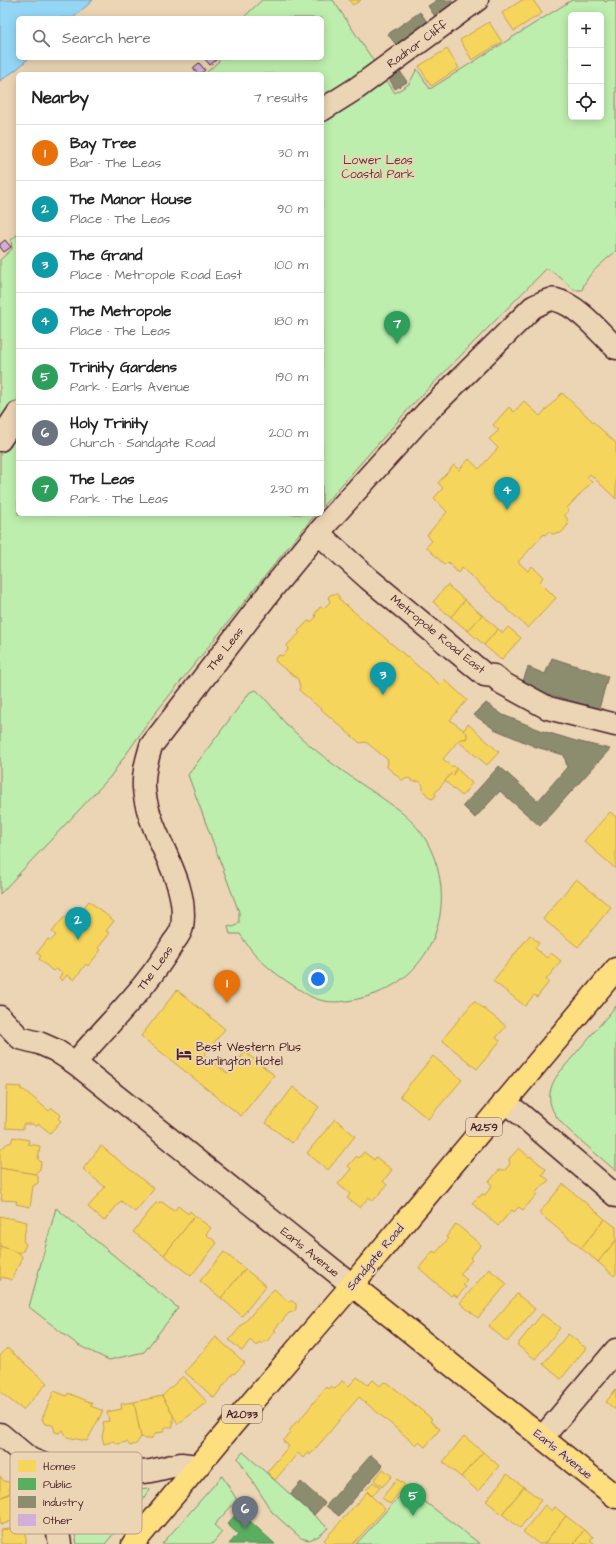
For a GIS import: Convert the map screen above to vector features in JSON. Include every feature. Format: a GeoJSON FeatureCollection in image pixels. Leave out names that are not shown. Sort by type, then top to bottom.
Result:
{"type":"FeatureCollection","features":[{"type":"Feature","properties":{"kind":"main road","name":"Sandgate Road"},"geometry":{"type":"LineString","coordinates":[[142,1533],[616,969]]}},
{"type":"Feature","properties":{"kind":"main road","name":"Earls Avenue"},"geometry":{"type":"LineString","coordinates":[[352,1285],[616,1497]]}},
{"type":"Feature","properties":{"kind":"main road","name":"Sandgate Road"},"geometry":{"type":"LineString","coordinates":[[133,1544],[141,1534]]}},
{"type":"Feature","properties":{"kind":"street","name":"Radnor Cliff"},"geometry":{"type":"LineString","coordinates":[[324,109],[362,95],[477,0]]}},
{"type":"Feature","properties":{"kind":"street","name":"The Leas"},"geometry":{"type":"LineString","coordinates":[[75,1063],[94,1040],[106,1030],[124,1010],[164,959],[182,928],[182,902],[170,863],[153,826],[147,807],[144,788],[145,768],[151,746],[267,595],[318,534],[426,413],[533,307],[544,302],[555,300],[567,304],[578,312],[616,348]]}},
{"type":"Feature","properties":{"kind":"street"},"geometry":{"type":"LineString","coordinates":[[0,440],[16,416]]}},
{"type":"Feature","properties":{"kind":"street","name":"Metropole Road East"},"geometry":{"type":"LineString","coordinates":[[318,534],[369,579],[485,675],[494,676],[502,683],[548,708],[616,726]]}},
{"type":"Feature","properties":{"kind":"street","name":"Earls Avenue"},"geometry":{"type":"LineString","coordinates":[[0,1017],[10,1038],[39,1043],[55,1050],[75,1063],[352,1285]]}},
{"type":"Feature","properties":{"kind":"street"},"geometry":{"type":"LineString","coordinates":[[504,1102],[519,1113],[616,1196]]}},
{"type":"Feature","properties":{"kind":"street"},"geometry":{"type":"LineString","coordinates":[[542,1438],[616,1350]]}},
{"type":"Feature","properties":{"kind":"street"},"geometry":{"type":"LineString","coordinates":[[0,1434],[22,1452]]}},
{"type":"Feature","properties":{"kind":"street"},"geometry":{"type":"LineString","coordinates":[[142,1472],[181,1464],[198,1466]]}},
{"type":"Feature","properties":{"kind":"street"},"geometry":{"type":"LineString","coordinates":[[59,1534],[60,1544]]}},
{"type":"Feature","properties":{"kind":"green space","name":"Lower Leas Coastal Park"},"geometry":{"type":"Polygon","coordinates":[[[262,0],[333,0],[395,93],[409,84],[417,69],[430,89],[572,0],[604,0],[605,2],[609,0],[616,0],[616,251],[592,273],[584,284],[582,290],[574,290],[547,268],[413,404],[324,505],[324,72],[207,72],[219,60],[324,60],[324,16],[245,16],[262,0]]]}},
{"type":"Feature","properties":{"kind":"green space"},"geometry":{"type":"Polygon","coordinates":[[[16,236],[16,516],[314,516],[153,716],[110,777],[0,894],[0,260],[12,249],[11,240],[16,236]]]}},
{"type":"Feature","properties":{"kind":"green space"},"geometry":{"type":"Polygon","coordinates":[[[256,690],[286,724],[310,745],[338,768],[388,802],[409,819],[424,837],[435,861],[441,886],[441,910],[435,934],[424,955],[408,974],[387,988],[362,998],[330,1002],[310,996],[286,981],[257,957],[240,934],[230,934],[228,926],[234,927],[239,923],[239,912],[188,775],[250,692],[256,690]]]}},
{"type":"Feature","properties":{"kind":"green space"},"geometry":{"type":"Polygon","coordinates":[[[616,1006],[616,1171],[564,1126],[553,1111],[550,1102],[550,1093],[559,1073],[616,1006]]]}},
{"type":"Feature","properties":{"kind":"green space"},"geometry":{"type":"Polygon","coordinates":[[[56,1208],[178,1308],[144,1352],[109,1360],[78,1345],[29,1307],[56,1208]]]}},
{"type":"Feature","properties":{"kind":"green space"},"geometry":{"type":"Polygon","coordinates":[[[243,1452],[328,1528],[319,1536],[309,1540],[301,1538],[272,1512],[238,1458],[243,1452]]]}},
{"type":"Feature","properties":{"kind":"green space"},"geometry":{"type":"Polygon","coordinates":[[[222,1476],[237,1500],[214,1525],[222,1532],[212,1544],[162,1544],[222,1476]]]}},
{"type":"Feature","properties":{"kind":"green space"},"geometry":{"type":"Polygon","coordinates":[[[148,1488],[150,1490],[142,1500],[142,1489],[148,1488]]]}},
{"type":"Feature","properties":{"kind":"green space"},"geometry":{"type":"Polygon","coordinates":[[[407,1488],[480,1544],[356,1544],[407,1488]]]}},
{"type":"Feature","properties":{"kind":"green space"},"geometry":{"type":"Polygon","coordinates":[[[75,1534],[113,1534],[105,1544],[77,1544],[75,1534]]]}},
{"type":"Feature","properties":{"kind":"water"},"geometry":{"type":"Polygon","coordinates":[[[0,0],[93,0],[75,16],[16,16],[16,60],[27,60],[0,81],[0,0]]]}},
{"type":"Feature","properties":{"kind":"building: Homes"},"geometry":{"type":"Polygon","coordinates":[[[349,0],[361,0],[353,5],[349,0]]]}},
{"type":"Feature","properties":{"kind":"building: Homes"},"geometry":{"type":"Polygon","coordinates":[[[522,0],[533,0],[542,13],[514,31],[502,13],[522,0]]]}},
{"type":"Feature","properties":{"kind":"building: Homes"},"geometry":{"type":"Polygon","coordinates":[[[489,22],[502,42],[472,60],[460,40],[489,22]]]}},
{"type":"Feature","properties":{"kind":"building: Homes"},"geometry":{"type":"Polygon","coordinates":[[[447,49],[459,68],[431,86],[419,66],[447,49]]]}},
{"type":"Feature","properties":{"kind":"building: Homes"},"geometry":{"type":"Polygon","coordinates":[[[562,393],[616,443],[616,499],[590,474],[587,478],[592,482],[567,508],[569,511],[564,515],[567,518],[568,525],[561,533],[552,534],[549,531],[545,535],[544,534],[518,562],[528,571],[532,566],[543,577],[540,582],[556,598],[528,628],[462,568],[458,573],[448,562],[445,565],[426,547],[432,541],[427,535],[447,512],[434,498],[443,488],[438,483],[454,465],[459,470],[469,459],[479,469],[498,448],[489,439],[499,430],[493,425],[509,407],[514,412],[524,401],[540,416],[562,393]]]}},
{"type":"Feature","properties":{"kind":"building: Homes"},"geometry":{"type":"Polygon","coordinates":[[[447,585],[465,600],[451,617],[433,602],[447,585]]]}},
{"type":"Feature","properties":{"kind":"building: Homes"},"geometry":{"type":"Polygon","coordinates":[[[332,594],[339,596],[339,599],[439,684],[444,679],[467,700],[450,720],[467,733],[467,737],[466,739],[461,739],[458,741],[443,759],[451,766],[454,766],[456,771],[454,775],[451,774],[435,793],[436,795],[434,798],[431,799],[427,795],[423,790],[423,785],[419,781],[414,782],[409,778],[402,780],[387,767],[388,760],[366,742],[360,743],[299,690],[300,687],[298,679],[276,662],[275,659],[279,655],[282,656],[288,650],[287,645],[300,633],[298,631],[308,621],[311,622],[316,617],[315,614],[320,607],[324,608],[330,602],[328,597],[332,594]]]}},
{"type":"Feature","properties":{"kind":"building: Homes"},"geometry":{"type":"Polygon","coordinates":[[[465,600],[482,615],[468,631],[451,617],[465,600]]]}},
{"type":"Feature","properties":{"kind":"building: Homes"},"geometry":{"type":"Polygon","coordinates":[[[482,615],[498,629],[484,645],[468,631],[482,615]]]}},
{"type":"Feature","properties":{"kind":"building: Homes"},"geometry":{"type":"Polygon","coordinates":[[[508,627],[521,638],[501,660],[484,645],[498,629],[503,633],[508,627]]]}},
{"type":"Feature","properties":{"kind":"building: Homes"},"geometry":{"type":"Polygon","coordinates":[[[468,724],[499,752],[487,765],[458,741],[461,739],[466,739],[467,733],[463,731],[468,724]]]}},
{"type":"Feature","properties":{"kind":"building: Homes"},"geometry":{"type":"Polygon","coordinates":[[[456,768],[472,783],[462,796],[445,781],[451,774],[454,775],[456,768]]]}},
{"type":"Feature","properties":{"kind":"building: Homes"},"geometry":{"type":"Polygon","coordinates":[[[610,812],[616,817],[616,869],[584,841],[610,812]]]}},
{"type":"Feature","properties":{"kind":"building: Homes"},"geometry":{"type":"Polygon","coordinates":[[[576,879],[611,907],[578,947],[543,919],[576,879]]]}},
{"type":"Feature","properties":{"kind":"building: Homes"},"geometry":{"type":"Polygon","coordinates":[[[89,901],[114,921],[106,931],[110,933],[98,948],[101,950],[88,966],[86,964],[74,980],[67,975],[62,981],[59,978],[62,973],[56,969],[53,971],[39,959],[41,956],[37,953],[48,939],[51,941],[56,935],[52,932],[65,916],[67,919],[73,911],[78,915],[89,901]]]}},
{"type":"Feature","properties":{"kind":"building: Homes"},"geometry":{"type":"Polygon","coordinates":[[[530,935],[539,943],[535,948],[547,958],[551,953],[561,961],[546,980],[549,982],[537,997],[534,995],[525,1006],[493,981],[530,935]]]}},
{"type":"Feature","properties":{"kind":"building: Homes","name":"Best Western Plus Burlington Hotel"},"geometry":{"type":"Polygon","coordinates":[[[177,990],[225,1029],[204,1055],[228,1074],[245,1052],[274,1075],[241,1116],[141,1036],[177,990]]]}},
{"type":"Feature","properties":{"kind":"building: Homes"},"geometry":{"type":"Polygon","coordinates":[[[474,1001],[506,1026],[496,1038],[500,1041],[477,1069],[442,1040],[474,1001]]]}},
{"type":"Feature","properties":{"kind":"building: Homes"},"geometry":{"type":"Polygon","coordinates":[[[433,1056],[462,1080],[428,1119],[400,1096],[433,1056]]]}},
{"type":"Feature","properties":{"kind":"building: Homes"},"geometry":{"type":"Polygon","coordinates":[[[7,1086],[21,1087],[21,1090],[24,1090],[49,1111],[52,1108],[61,1115],[58,1118],[61,1121],[50,1133],[39,1124],[36,1127],[33,1124],[23,1124],[23,1129],[6,1128],[7,1086]]]}},
{"type":"Feature","properties":{"kind":"building: Homes"},"geometry":{"type":"Polygon","coordinates":[[[293,1087],[319,1107],[292,1143],[266,1123],[293,1087]]]}},
{"type":"Feature","properties":{"kind":"building: Homes"},"geometry":{"type":"Polygon","coordinates":[[[335,1119],[355,1136],[328,1170],[307,1153],[335,1119]]]}},
{"type":"Feature","properties":{"kind":"building: Homes"},"geometry":{"type":"Polygon","coordinates":[[[13,1137],[29,1140],[28,1144],[40,1146],[38,1159],[41,1162],[40,1169],[35,1174],[0,1168],[0,1151],[8,1143],[11,1143],[13,1137]]]}},
{"type":"Feature","properties":{"kind":"building: Homes"},"geometry":{"type":"Polygon","coordinates":[[[101,1146],[154,1189],[135,1212],[121,1201],[104,1221],[88,1207],[105,1187],[83,1169],[101,1146]]]}},
{"type":"Feature","properties":{"kind":"building: Homes"},"geometry":{"type":"Polygon","coordinates":[[[519,1148],[546,1169],[542,1175],[549,1180],[535,1193],[537,1194],[523,1210],[519,1207],[514,1212],[512,1210],[498,1226],[472,1203],[482,1194],[485,1195],[492,1186],[489,1182],[499,1170],[505,1170],[510,1164],[509,1159],[519,1148]]]}},
{"type":"Feature","properties":{"kind":"building: Homes"},"geometry":{"type":"Polygon","coordinates":[[[364,1152],[374,1160],[376,1157],[392,1170],[383,1181],[387,1185],[373,1201],[369,1197],[360,1208],[347,1198],[350,1194],[338,1184],[351,1169],[348,1166],[357,1156],[359,1158],[364,1152]]]}},
{"type":"Feature","properties":{"kind":"building: Homes"},"geometry":{"type":"Polygon","coordinates":[[[0,1168],[35,1174],[38,1176],[38,1183],[33,1186],[30,1207],[16,1204],[17,1201],[1,1200],[0,1168]]]}},
{"type":"Feature","properties":{"kind":"building: Homes"},"geometry":{"type":"Polygon","coordinates":[[[563,1184],[605,1219],[581,1248],[539,1213],[563,1184]]]}},
{"type":"Feature","properties":{"kind":"building: Homes"},"geometry":{"type":"Polygon","coordinates":[[[162,1202],[174,1211],[178,1206],[188,1214],[190,1211],[195,1216],[164,1255],[133,1232],[156,1203],[162,1202]]]}},
{"type":"Feature","properties":{"kind":"building: Homes"},"geometry":{"type":"Polygon","coordinates":[[[0,1216],[27,1222],[23,1241],[26,1244],[23,1251],[19,1253],[0,1246],[0,1216]]]}},
{"type":"Feature","properties":{"kind":"building: Homes"},"geometry":{"type":"Polygon","coordinates":[[[195,1216],[211,1228],[206,1234],[217,1243],[191,1276],[164,1255],[195,1216]]]}},
{"type":"Feature","properties":{"kind":"building: Homes"},"geometry":{"type":"Polygon","coordinates":[[[605,1219],[616,1227],[616,1240],[598,1262],[581,1248],[605,1219]]]}},
{"type":"Feature","properties":{"kind":"building: Homes"},"geometry":{"type":"Polygon","coordinates":[[[456,1224],[481,1245],[470,1258],[472,1260],[460,1274],[467,1280],[463,1285],[466,1287],[457,1297],[453,1294],[451,1296],[419,1268],[433,1251],[436,1253],[448,1239],[446,1237],[456,1224]]]}},
{"type":"Feature","properties":{"kind":"building: Homes"},"geometry":{"type":"Polygon","coordinates":[[[616,1240],[616,1274],[614,1276],[598,1262],[616,1240]]]}},
{"type":"Feature","properties":{"kind":"building: Homes"},"geometry":{"type":"Polygon","coordinates":[[[0,1246],[19,1253],[22,1256],[20,1265],[16,1268],[12,1280],[2,1277],[0,1281],[0,1246]]]}},
{"type":"Feature","properties":{"kind":"building: Homes"},"geometry":{"type":"Polygon","coordinates":[[[224,1252],[245,1269],[221,1298],[200,1281],[224,1252]]]}},
{"type":"Feature","properties":{"kind":"building: Homes"},"geometry":{"type":"Polygon","coordinates":[[[245,1269],[266,1286],[242,1316],[221,1298],[245,1269]]]}},
{"type":"Feature","properties":{"kind":"building: Homes"},"geometry":{"type":"Polygon","coordinates":[[[489,1269],[507,1284],[478,1318],[460,1303],[489,1269]]]}},
{"type":"Feature","properties":{"kind":"building: Homes"},"geometry":{"type":"Polygon","coordinates":[[[274,1289],[288,1301],[292,1301],[296,1304],[296,1309],[289,1313],[266,1342],[265,1341],[262,1344],[260,1342],[256,1346],[250,1340],[242,1351],[229,1340],[274,1289]]]}},
{"type":"Feature","properties":{"kind":"building: Homes"},"geometry":{"type":"Polygon","coordinates":[[[517,1294],[535,1309],[507,1342],[489,1326],[517,1294]]]}},
{"type":"Feature","properties":{"kind":"building: Homes"},"geometry":{"type":"Polygon","coordinates":[[[542,1314],[560,1328],[535,1359],[517,1345],[542,1314]]]}},
{"type":"Feature","properties":{"kind":"building: Homes"},"geometry":{"type":"Polygon","coordinates":[[[568,1334],[586,1348],[561,1379],[543,1364],[568,1334]]]}},
{"type":"Feature","properties":{"kind":"building: Homes"},"geometry":{"type":"Polygon","coordinates":[[[216,1337],[245,1363],[234,1374],[233,1373],[214,1398],[185,1372],[216,1337]]]}},
{"type":"Feature","properties":{"kind":"building: Homes"},"geometry":{"type":"Polygon","coordinates":[[[7,1348],[47,1383],[23,1410],[0,1392],[0,1356],[7,1348]]]}},
{"type":"Feature","properties":{"kind":"building: Homes"},"geometry":{"type":"Polygon","coordinates":[[[183,1376],[207,1402],[178,1424],[162,1396],[183,1376]]]}},
{"type":"Feature","properties":{"kind":"building: Homes"},"geometry":{"type":"Polygon","coordinates":[[[357,1377],[368,1385],[373,1380],[380,1386],[384,1382],[387,1382],[432,1419],[430,1421],[440,1429],[425,1447],[419,1442],[416,1445],[359,1397],[310,1455],[308,1452],[303,1458],[298,1453],[275,1480],[267,1472],[289,1446],[283,1441],[291,1433],[289,1431],[326,1387],[328,1389],[331,1386],[335,1389],[342,1381],[349,1386],[357,1377]]]}},
{"type":"Feature","properties":{"kind":"building: Homes"},"geometry":{"type":"Polygon","coordinates":[[[616,1389],[616,1410],[606,1402],[616,1389]]]}},
{"type":"Feature","properties":{"kind":"building: Homes"},"geometry":{"type":"Polygon","coordinates":[[[54,1391],[67,1396],[68,1393],[92,1403],[91,1406],[103,1411],[87,1441],[67,1437],[63,1430],[59,1433],[55,1432],[53,1425],[45,1424],[42,1419],[54,1391]]]}},
{"type":"Feature","properties":{"kind":"building: Homes"},"geometry":{"type":"Polygon","coordinates":[[[162,1396],[173,1415],[173,1427],[166,1427],[163,1432],[156,1433],[152,1438],[146,1439],[141,1437],[134,1402],[162,1396]]]}},
{"type":"Feature","properties":{"kind":"building: Homes"},"geometry":{"type":"Polygon","coordinates":[[[134,1402],[141,1437],[136,1444],[130,1446],[127,1442],[118,1444],[114,1441],[104,1444],[102,1437],[104,1428],[103,1422],[109,1421],[107,1412],[122,1409],[121,1404],[134,1402]]]}},
{"type":"Feature","properties":{"kind":"building: Homes"},"geometry":{"type":"Polygon","coordinates":[[[464,1436],[483,1452],[461,1477],[443,1462],[464,1436]]]}},
{"type":"Feature","properties":{"kind":"building: Homes"},"geometry":{"type":"Polygon","coordinates":[[[483,1452],[499,1466],[478,1491],[461,1477],[483,1452]]]}},
{"type":"Feature","properties":{"kind":"building: Homes"},"geometry":{"type":"Polygon","coordinates":[[[383,1469],[392,1476],[382,1487],[374,1480],[383,1469]]]}},
{"type":"Feature","properties":{"kind":"building: Homes"},"geometry":{"type":"Polygon","coordinates":[[[507,1474],[524,1487],[502,1514],[486,1501],[507,1474]]]}},
{"type":"Feature","properties":{"kind":"building: Homes"},"geometry":{"type":"Polygon","coordinates":[[[0,1476],[4,1481],[9,1482],[10,1493],[0,1498],[0,1476]]]}},
{"type":"Feature","properties":{"kind":"building: Homes"},"geometry":{"type":"Polygon","coordinates":[[[397,1479],[405,1485],[390,1504],[382,1498],[397,1479]]]}},
{"type":"Feature","properties":{"kind":"building: Homes"},"geometry":{"type":"Polygon","coordinates":[[[373,1482],[380,1487],[372,1496],[366,1490],[373,1482]]]}},
{"type":"Feature","properties":{"kind":"building: Homes"},"geometry":{"type":"Polygon","coordinates":[[[524,1487],[541,1500],[520,1528],[502,1514],[524,1487]]]}},
{"type":"Feature","properties":{"kind":"building: Homes"},"geometry":{"type":"Polygon","coordinates":[[[367,1492],[385,1509],[353,1544],[328,1544],[324,1540],[367,1492]]]}},
{"type":"Feature","properties":{"kind":"building: Homes"},"geometry":{"type":"Polygon","coordinates":[[[10,1494],[10,1522],[0,1525],[0,1498],[10,1494]]]}},
{"type":"Feature","properties":{"kind":"building: Homes"},"geometry":{"type":"Polygon","coordinates":[[[545,1505],[552,1511],[555,1507],[566,1516],[544,1544],[539,1544],[523,1532],[545,1505]]]}},
{"type":"Feature","properties":{"kind":"building: Homes"},"geometry":{"type":"Polygon","coordinates":[[[566,1516],[584,1530],[574,1544],[544,1544],[566,1516]]]}},
{"type":"Feature","properties":{"kind":"building: Homes"},"geometry":{"type":"Polygon","coordinates":[[[10,1529],[10,1534],[26,1534],[26,1544],[1,1544],[0,1530],[10,1529]]]}},
{"type":"Feature","properties":{"kind":"building: Homes"},"geometry":{"type":"Polygon","coordinates":[[[584,1530],[593,1537],[590,1540],[595,1544],[574,1544],[584,1530]]]}},
{"type":"Feature","properties":{"kind":"building: Public"},"geometry":{"type":"Polygon","coordinates":[[[239,1511],[275,1544],[229,1544],[238,1534],[227,1524],[239,1511]]]}},
{"type":"Feature","properties":{"kind":"building: Industry"},"geometry":{"type":"Polygon","coordinates":[[[437,0],[451,0],[455,5],[436,18],[428,6],[437,0]]]}},
{"type":"Feature","properties":{"kind":"building: Industry"},"geometry":{"type":"Polygon","coordinates":[[[420,12],[428,23],[396,45],[388,34],[420,12]]]}},
{"type":"Feature","properties":{"kind":"building: Industry"},"geometry":{"type":"Polygon","coordinates":[[[398,68],[407,82],[395,89],[387,75],[398,68]]]}},
{"type":"Feature","properties":{"kind":"building: Industry"},"geometry":{"type":"Polygon","coordinates":[[[552,658],[608,676],[599,709],[548,694],[523,681],[528,667],[545,674],[552,658]]]}},
{"type":"Feature","properties":{"kind":"building: Industry"},"geometry":{"type":"Polygon","coordinates":[[[486,703],[503,715],[543,731],[610,749],[540,826],[500,791],[475,818],[463,806],[499,766],[538,801],[567,767],[564,755],[536,747],[494,729],[474,715],[486,703]]]}},
{"type":"Feature","properties":{"kind":"building: Industry"},"geometry":{"type":"Polygon","coordinates":[[[371,1455],[383,1466],[339,1516],[326,1506],[371,1455]]]}},
{"type":"Feature","properties":{"kind":"building: Industry"},"geometry":{"type":"Polygon","coordinates":[[[301,1482],[325,1503],[314,1515],[290,1494],[301,1482]]]}},
{"type":"Feature","properties":{"kind":"building: Other"},"geometry":{"type":"Polygon","coordinates":[[[206,60],[216,60],[210,65],[206,60]]]}},
{"type":"Feature","properties":{"kind":"building: Other"},"geometry":{"type":"Polygon","coordinates":[[[199,63],[205,70],[202,72],[196,72],[193,68],[199,63]]]}},
{"type":"Feature","properties":{"kind":"building: Other"},"geometry":{"type":"Polygon","coordinates":[[[5,240],[11,247],[4,252],[0,247],[0,244],[5,240]]]}},
{"type":"Feature","properties":{"kind":"place","name":"The Leas"},"geometry":{"type":"Point","coordinates":[397,344]}},
{"type":"Feature","properties":{"kind":"place","name":"The Metropole"},"geometry":{"type":"Point","coordinates":[507,510]}},
{"type":"Feature","properties":{"kind":"place","name":"The Grand"},"geometry":{"type":"Point","coordinates":[383,695]}},
{"type":"Feature","properties":{"kind":"place","name":"The Manor House"},"geometry":{"type":"Point","coordinates":[78,940]}},
{"type":"Feature","properties":{"kind":"place","name":"Bay Tree"},"geometry":{"type":"Point","coordinates":[227,1003]}},
{"type":"Feature","properties":{"kind":"place","name":"Best Western Plus Burlington Hotel"},"geometry":{"type":"Point","coordinates":[184,1054]}},
{"type":"Feature","properties":{"kind":"place","name":"Trinity Gardens"},"geometry":{"type":"Point","coordinates":[413,1516]}},
{"type":"Feature","properties":{"kind":"place","name":"Holy Trinity"},"geometry":{"type":"Point","coordinates":[245,1529]}}]}
